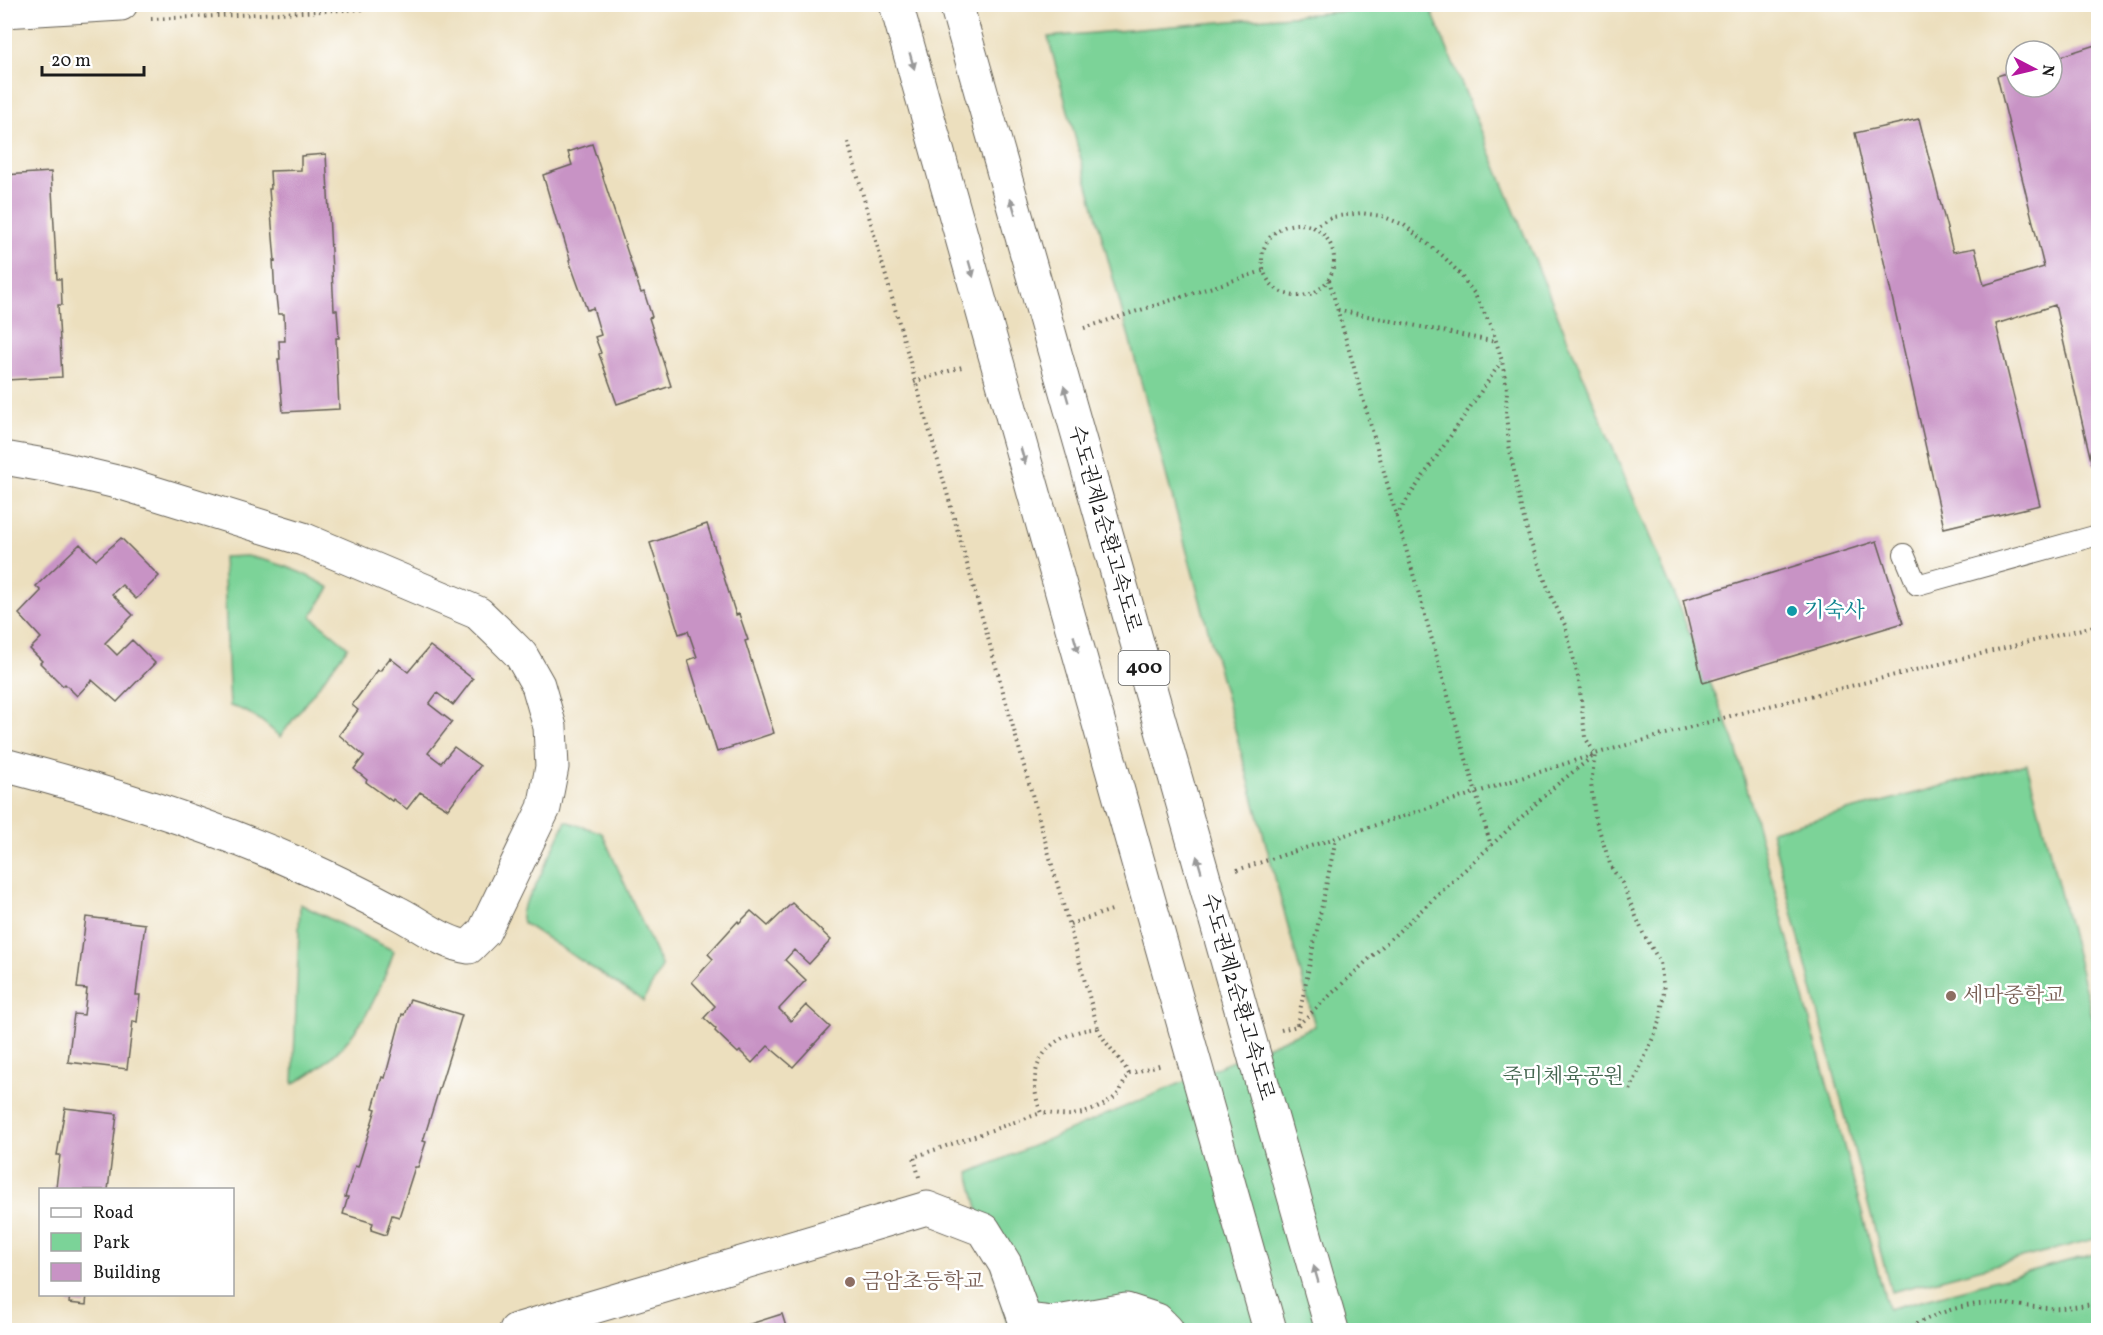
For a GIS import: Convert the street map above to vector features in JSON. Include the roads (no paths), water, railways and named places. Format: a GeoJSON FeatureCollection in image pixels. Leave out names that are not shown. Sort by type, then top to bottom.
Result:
{"type":"FeatureCollection","features":[{"type":"Feature","properties":{"kind":"main road","name":"400"},"geometry":{"type":"LineString","coordinates":[[896,4],[1270,1330]]}},
{"type":"Feature","properties":{"kind":"main road","name":"수도권제2순환고속도로"},"geometry":{"type":"LineString","coordinates":[[956,4],[1332,1330]]}},
{"type":"Feature","properties":{"kind":"main road"},"geometry":{"type":"LineString","coordinates":[[4,11],[132,12]]}},
{"type":"Feature","properties":{"kind":"main road"},"geometry":{"type":"LineString","coordinates":[[4,458],[50,466],[125,484],[303,539],[478,614],[521,655],[538,685],[550,727],[552,767],[544,808],[484,932],[469,947],[458,946],[397,912],[297,864],[219,833],[152,807],[4,765]]}},
{"type":"Feature","properties":{"kind":"main road"},"geometry":{"type":"LineString","coordinates":[[516,1330],[927,1208],[984,1230],[1005,1264],[1025,1320],[1052,1323],[1126,1310],[1157,1320],[1167,1330]]}},
{"type":"Feature","properties":{"kind":"lane"},"geometry":{"type":"LineString","coordinates":[[1904,554],[1917,585],[2098,535]]}},
{"type":"Feature","properties":{"kind":"place","name":"기숙사"},"geometry":{"type":"Point","coordinates":[1792,611]}},
{"type":"Feature","properties":{"kind":"place","name":"세마중학교"},"geometry":{"type":"Point","coordinates":[1951,996]}},
{"type":"Feature","properties":{"kind":"place","name":"금암초등학교"},"geometry":{"type":"Point","coordinates":[850,1282]}},
{"type":"Feature","properties":{"kind":"park label","name":"죽미체육공원"},"geometry":{"type":"Point","coordinates":[1563,1077]}}]}
